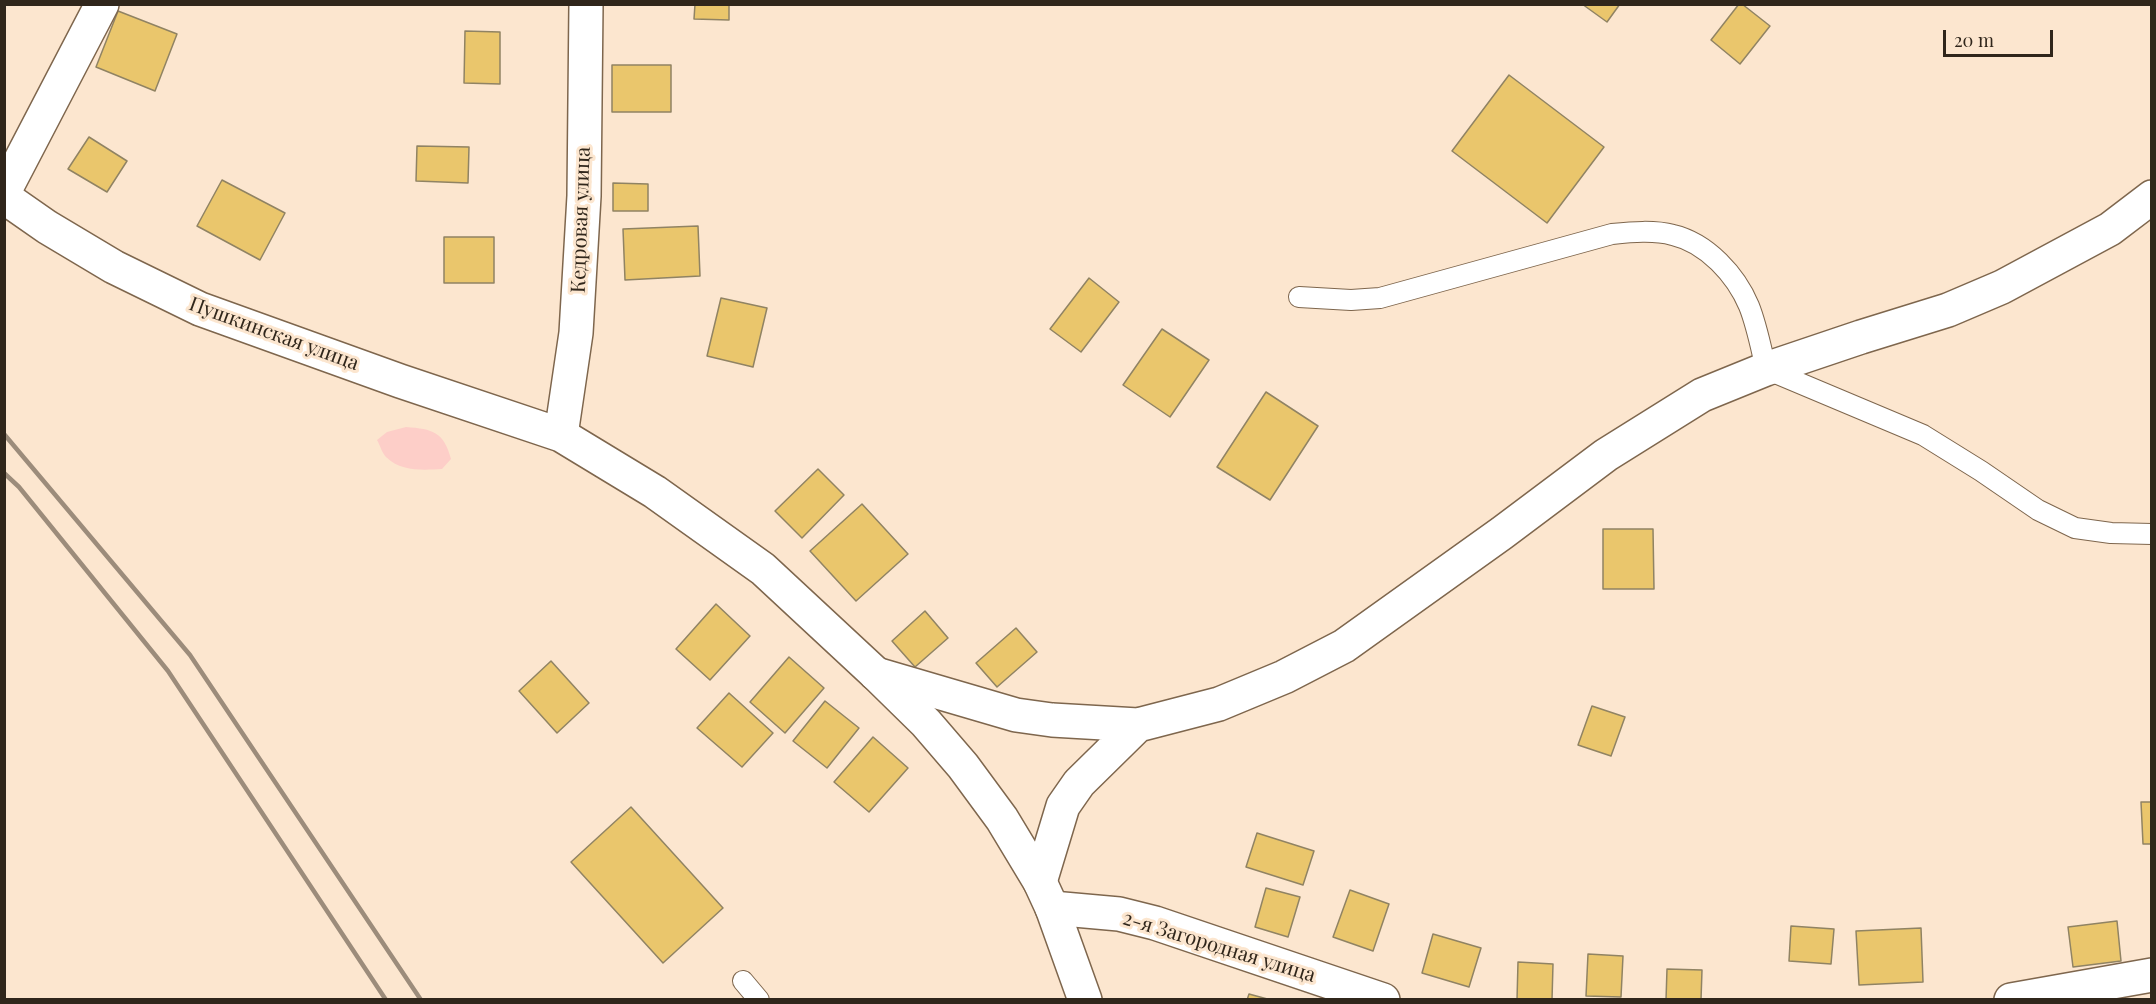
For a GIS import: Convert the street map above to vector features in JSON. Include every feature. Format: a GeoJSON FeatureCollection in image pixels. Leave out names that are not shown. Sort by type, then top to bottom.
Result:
{"type":"FeatureCollection","features":[{"type":"Feature","properties":{"kind":"street"},"geometry":{"type":"LineString","coordinates":[[4,192],[102,4]]}},
{"type":"Feature","properties":{"kind":"street","name":"Кедровая улица"},"geometry":{"type":"LineString","coordinates":[[561,435],[577,321],[584,196],[586,4]]}},
{"type":"Feature","properties":{"kind":"street","name":"Пушкинская улица"},"geometry":{"type":"LineString","coordinates":[[4,197],[47,227],[114,267],[200,309],[400,381],[561,435],[655,492],[763,570],[876,674],[926,723],[963,766],[1002,819],[1046,895],[1085,999]]}},
{"type":"Feature","properties":{"kind":"street"},"geometry":{"type":"LineString","coordinates":[[876,674],[1016,715],[1052,720],[1138,725],[1219,704],[1284,677],[1344,646],[1606,455],[1702,395],[1766,369],[1948,310],[2002,288],[2110,229],[2151,197]]}},
{"type":"Feature","properties":{"kind":"street"},"geometry":{"type":"LineString","coordinates":[[1046,895],[1063,806],[1079,783],[1138,725]]}},
{"type":"Feature","properties":{"kind":"street","name":"2-я Загородная улица"},"geometry":{"type":"LineString","coordinates":[[1046,895],[1155,922],[1383,999]]}},
{"type":"Feature","properties":{"kind":"street"},"geometry":{"type":"LineString","coordinates":[[2011,999],[2151,975]]}},
{"type":"Feature","properties":{"kind":"lane"},"geometry":{"type":"LineString","coordinates":[[1299,297],[1351,300],[1380,298],[1612,234],[1636,232],[1673,235],[1697,245],[1721,264],[1739,285],[1750,307],[1766,369],[1923,435],[2038,510],[2075,528],[2111,533],[2151,534]]}},
{"type":"Feature","properties":{"kind":"lane"},"geometry":{"type":"LineString","coordinates":[[742,981],[759,999]]}},
{"type":"Feature","properties":{"kind":"shaded area"},"geometry":{"type":"Polygon","coordinates":[[[406,427],[430,431],[441,438],[451,459],[442,469],[406,468],[386,457],[377,440],[387,432],[406,427]]]}},
{"type":"Feature","properties":{"kind":"building"},"geometry":{"type":"Polygon","coordinates":[[[695,4],[729,4],[729,20],[694,19],[695,4]]]}},
{"type":"Feature","properties":{"kind":"building"},"geometry":{"type":"Polygon","coordinates":[[[1582,4],[1620,4],[1607,22],[1582,4]]]}},
{"type":"Feature","properties":{"kind":"building"},"geometry":{"type":"Polygon","coordinates":[[[1739,4],[1770,26],[1740,64],[1711,40],[1739,4]]]}},
{"type":"Feature","properties":{"kind":"building"},"geometry":{"type":"Polygon","coordinates":[[[118,11],[177,34],[155,91],[96,67],[118,11]]]}},
{"type":"Feature","properties":{"kind":"building"},"geometry":{"type":"Polygon","coordinates":[[[465,31],[500,32],[500,84],[464,83],[465,31]]]}},
{"type":"Feature","properties":{"kind":"building"},"geometry":{"type":"Polygon","coordinates":[[[612,65],[671,65],[671,112],[612,112],[612,65]]]}},
{"type":"Feature","properties":{"kind":"building"},"geometry":{"type":"Polygon","coordinates":[[[1509,75],[1604,147],[1547,223],[1452,151],[1509,75]]]}},
{"type":"Feature","properties":{"kind":"building"},"geometry":{"type":"Polygon","coordinates":[[[89,137],[127,161],[107,192],[68,169],[89,137]]]}},
{"type":"Feature","properties":{"kind":"building"},"geometry":{"type":"Polygon","coordinates":[[[417,146],[469,147],[468,183],[416,181],[417,146]]]}},
{"type":"Feature","properties":{"kind":"building"},"geometry":{"type":"Polygon","coordinates":[[[222,180],[285,213],[260,260],[197,226],[222,180]]]}},
{"type":"Feature","properties":{"kind":"building"},"geometry":{"type":"Polygon","coordinates":[[[613,183],[648,184],[648,211],[613,211],[613,183]]]}},
{"type":"Feature","properties":{"kind":"building"},"geometry":{"type":"Polygon","coordinates":[[[698,226],[700,276],[625,280],[623,229],[698,226]]]}},
{"type":"Feature","properties":{"kind":"building"},"geometry":{"type":"Polygon","coordinates":[[[444,237],[494,237],[494,283],[444,283],[444,237]]]}},
{"type":"Feature","properties":{"kind":"building"},"geometry":{"type":"Polygon","coordinates":[[[1089,278],[1119,302],[1081,352],[1050,329],[1089,278]]]}},
{"type":"Feature","properties":{"kind":"building"},"geometry":{"type":"Polygon","coordinates":[[[721,298],[767,308],[753,367],[707,356],[721,298]]]}},
{"type":"Feature","properties":{"kind":"building"},"geometry":{"type":"Polygon","coordinates":[[[1162,329],[1209,360],[1170,417],[1123,385],[1162,329]]]}},
{"type":"Feature","properties":{"kind":"building"},"geometry":{"type":"Polygon","coordinates":[[[1266,392],[1318,426],[1270,500],[1217,467],[1266,392]]]}},
{"type":"Feature","properties":{"kind":"building"},"geometry":{"type":"Polygon","coordinates":[[[818,469],[844,495],[802,538],[775,511],[818,469]]]}},
{"type":"Feature","properties":{"kind":"building"},"geometry":{"type":"Polygon","coordinates":[[[862,504],[908,554],[856,601],[810,551],[862,504]]]}},
{"type":"Feature","properties":{"kind":"building"},"geometry":{"type":"Polygon","coordinates":[[[1603,529],[1653,529],[1654,589],[1603,589],[1603,529]]]}},
{"type":"Feature","properties":{"kind":"building"},"geometry":{"type":"Polygon","coordinates":[[[716,604],[750,636],[710,680],[676,649],[716,604]]]}},
{"type":"Feature","properties":{"kind":"building"},"geometry":{"type":"Polygon","coordinates":[[[925,611],[948,638],[915,667],[892,641],[925,611]]]}},
{"type":"Feature","properties":{"kind":"building"},"geometry":{"type":"Polygon","coordinates":[[[1016,628],[1037,652],[997,687],[976,663],[1016,628]]]}},
{"type":"Feature","properties":{"kind":"building"},"geometry":{"type":"Polygon","coordinates":[[[789,657],[824,688],[785,733],[750,702],[789,657]]]}},
{"type":"Feature","properties":{"kind":"building"},"geometry":{"type":"Polygon","coordinates":[[[551,661],[589,703],[557,733],[519,691],[551,661]]]}},
{"type":"Feature","properties":{"kind":"building"},"geometry":{"type":"Polygon","coordinates":[[[729,693],[773,733],[742,767],[697,728],[729,693]]]}},
{"type":"Feature","properties":{"kind":"building"},"geometry":{"type":"Polygon","coordinates":[[[825,701],[859,728],[827,768],[793,741],[825,701]]]}},
{"type":"Feature","properties":{"kind":"building"},"geometry":{"type":"Polygon","coordinates":[[[1592,706],[1625,717],[1611,756],[1578,745],[1592,706]]]}},
{"type":"Feature","properties":{"kind":"building"},"geometry":{"type":"Polygon","coordinates":[[[873,737],[908,768],[869,812],[834,782],[873,737]]]}},
{"type":"Feature","properties":{"kind":"building"},"geometry":{"type":"Polygon","coordinates":[[[2141,802],[2152,802],[2152,844],[2143,844],[2141,802]]]}},
{"type":"Feature","properties":{"kind":"building"},"geometry":{"type":"Polygon","coordinates":[[[631,807],[723,908],[663,963],[571,862],[631,807]]]}},
{"type":"Feature","properties":{"kind":"building"},"geometry":{"type":"Polygon","coordinates":[[[1257,833],[1314,851],[1303,885],[1246,867],[1257,833]]]}},
{"type":"Feature","properties":{"kind":"building"},"geometry":{"type":"Polygon","coordinates":[[[1266,888],[1300,897],[1288,937],[1255,927],[1266,888]]]}},
{"type":"Feature","properties":{"kind":"building"},"geometry":{"type":"Polygon","coordinates":[[[1350,890],[1389,904],[1373,951],[1333,937],[1350,890]]]}},
{"type":"Feature","properties":{"kind":"building"},"geometry":{"type":"Polygon","coordinates":[[[2117,921],[2121,961],[2073,967],[2068,927],[2117,921]]]}},
{"type":"Feature","properties":{"kind":"building"},"geometry":{"type":"Polygon","coordinates":[[[1791,926],[1834,929],[1831,964],[1789,961],[1791,926]]]}},
{"type":"Feature","properties":{"kind":"building"},"geometry":{"type":"Polygon","coordinates":[[[1921,928],[1923,982],[1859,985],[1856,931],[1921,928]]]}},
{"type":"Feature","properties":{"kind":"building"},"geometry":{"type":"Polygon","coordinates":[[[1433,934],[1481,948],[1469,987],[1422,973],[1433,934]]]}},
{"type":"Feature","properties":{"kind":"building"},"geometry":{"type":"Polygon","coordinates":[[[1588,954],[1623,956],[1621,997],[1586,996],[1588,954]]]}},
{"type":"Feature","properties":{"kind":"building"},"geometry":{"type":"Polygon","coordinates":[[[1518,962],[1553,964],[1552,1000],[1517,1000],[1518,962]]]}},
{"type":"Feature","properties":{"kind":"building"},"geometry":{"type":"Polygon","coordinates":[[[1667,969],[1702,970],[1701,1000],[1666,1000],[1667,969]]]}},
{"type":"Feature","properties":{"kind":"building"},"geometry":{"type":"Polygon","coordinates":[[[1249,994],[1271,1000],[1247,1000],[1249,994]]]}},
{"type":"Feature","properties":{"kind":"railway"},"geometry":{"type":"LineString","coordinates":[[4,434],[190,655],[421,1000]]}},
{"type":"Feature","properties":{"kind":"railway"},"geometry":{"type":"LineString","coordinates":[[4,473],[19,487],[168,671],[386,1000]]}}]}
